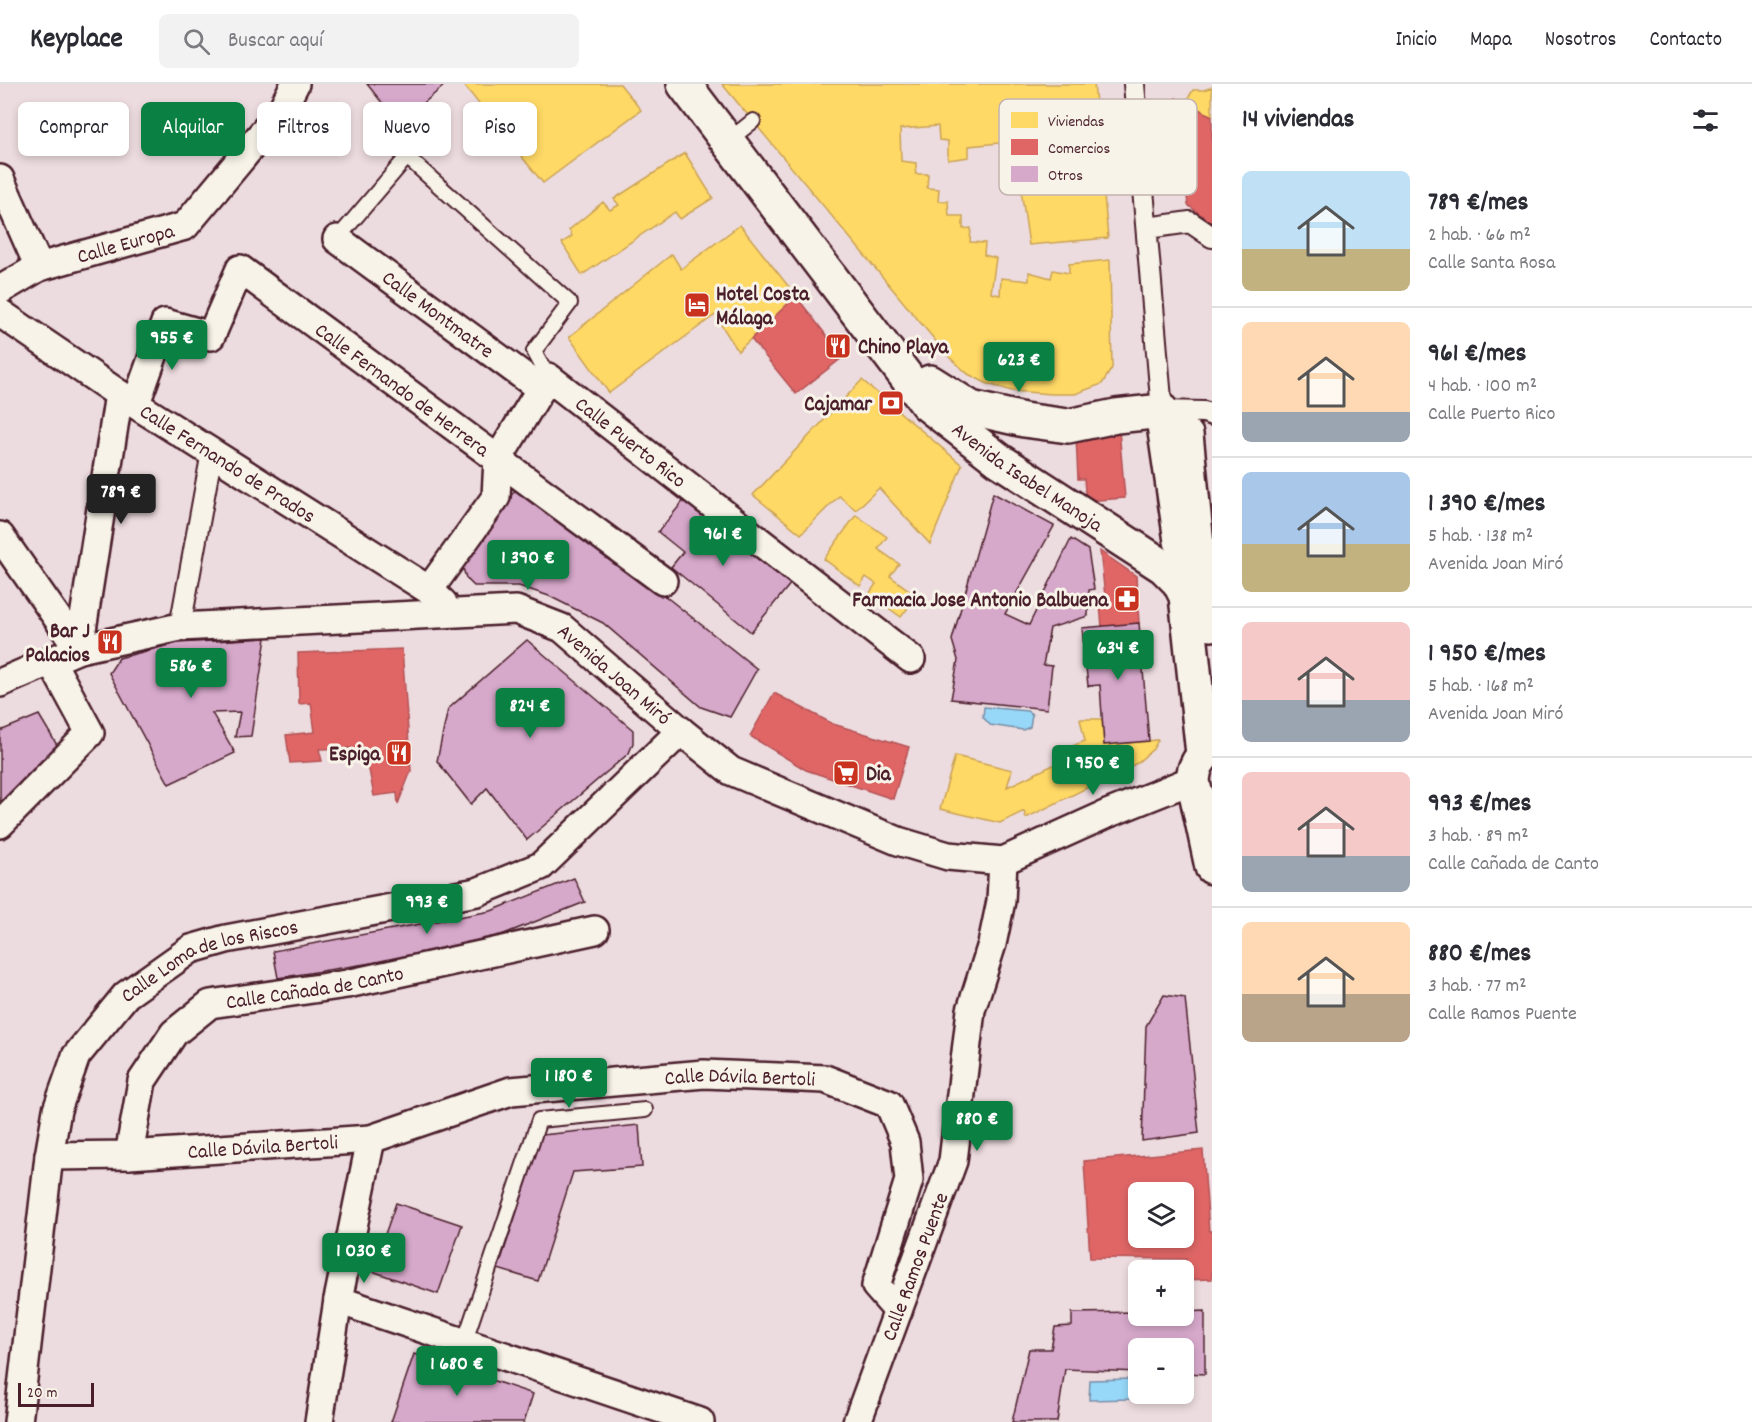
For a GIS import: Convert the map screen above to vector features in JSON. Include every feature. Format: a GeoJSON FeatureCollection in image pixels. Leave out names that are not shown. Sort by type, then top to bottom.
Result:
{"type":"FeatureCollection","features":[{"type":"Feature","properties":{"kind":"main road","name":"Avenida Isabel Manoja"},"geometry":{"type":"LineString","coordinates":[[684,84],[740,131],[881,345],[927,404],[999,460],[1164,567],[1179,582],[1194,586]]}},
{"type":"Feature","properties":{"kind":"main road","name":"Avenida Isabel Manoja"},"geometry":{"type":"LineString","coordinates":[[881,345],[931,383],[971,408],[1024,420],[1068,426],[1116,416],[1162,411]]}},
{"type":"Feature","properties":{"kind":"main road"},"geometry":{"type":"LineString","coordinates":[[1162,411],[1181,541],[1194,586],[1212,632]]}},
{"type":"Feature","properties":{"kind":"main road"},"geometry":{"type":"LineString","coordinates":[[1194,586],[1208,751],[1196,763],[1193,774],[1201,798],[1212,867]]}},
{"type":"Feature","properties":{"kind":"street","name":"Calle Europa"},"geometry":{"type":"LineString","coordinates":[[0,290],[39,267],[185,226],[280,111],[295,84]]}},
{"type":"Feature","properties":{"kind":"street"},"geometry":{"type":"LineString","coordinates":[[1134,84],[1135,99]]}},
{"type":"Feature","properties":{"kind":"street"},"geometry":{"type":"LineString","coordinates":[[0,179],[39,267]]}},
{"type":"Feature","properties":{"kind":"street"},"geometry":{"type":"LineString","coordinates":[[1144,195],[1162,411],[1212,414]]}},
{"type":"Feature","properties":{"kind":"street"},"geometry":{"type":"LineString","coordinates":[[1147,228],[1190,222],[1212,237]]}},
{"type":"Feature","properties":{"kind":"street","name":"Calle Montmatre"},"geometry":{"type":"LineString","coordinates":[[337,239],[544,383]]}},
{"type":"Feature","properties":{"kind":"street","name":"Calle Fernando de Herrera"},"geometry":{"type":"LineString","coordinates":[[128,399],[165,323],[211,336],[240,269],[663,581]]}},
{"type":"Feature","properties":{"kind":"street","name":"Calle Fernando de Prados"},"geometry":{"type":"LineString","coordinates":[[0,313],[128,399],[429,590],[455,614]]}},
{"type":"Feature","properties":{"kind":"street"},"geometry":{"type":"LineString","coordinates":[[429,590],[496,498],[498,459],[544,383]]}},
{"type":"Feature","properties":{"kind":"street","name":"Calle Puerto Rico"},"geometry":{"type":"LineString","coordinates":[[544,383],[911,659]]}},
{"type":"Feature","properties":{"kind":"street"},"geometry":{"type":"LineString","coordinates":[[79,649],[128,399]]}},
{"type":"Feature","properties":{"kind":"street"},"geometry":{"type":"LineString","coordinates":[[180,627],[212,452]]}},
{"type":"Feature","properties":{"kind":"street"},"geometry":{"type":"LineString","coordinates":[[0,536],[79,649]]}},
{"type":"Feature","properties":{"kind":"street","name":"Avenida Joan Miró"},"geometry":{"type":"LineString","coordinates":[[0,683],[79,649],[180,627],[516,610],[562,628],[731,771],[898,841],[948,856],[1003,861],[1107,814],[1182,784],[1201,798]]}},
{"type":"Feature","properties":{"kind":"street"},"geometry":{"type":"LineString","coordinates":[[0,824],[90,733],[51,661]]}},
{"type":"Feature","properties":{"kind":"street","name":"Calle Loma de los Riscos"},"geometry":{"type":"LineString","coordinates":[[18,1422],[49,1156],[57,1110],[76,1056],[126,995],[190,949],[226,939],[477,892],[541,866],[681,731]]}},
{"type":"Feature","properties":{"kind":"street","name":"Calle Ramos Puente"},"geometry":{"type":"LineString","coordinates":[[857,1422],[953,1161],[971,1010],[992,945],[1002,901],[1003,861]]}},
{"type":"Feature","properties":{"kind":"street","name":"Calle Cañada de Canto"},"geometry":{"type":"LineString","coordinates":[[129,1155],[142,1081],[174,1033],[210,1004],[347,984],[595,930]]}},
{"type":"Feature","properties":{"kind":"street","name":"Calle Dávila Bertoli"},"geometry":{"type":"LineString","coordinates":[[49,1156],[129,1155],[371,1139],[512,1091],[704,1074],[825,1079],[889,1104],[905,1142],[909,1180],[876,1286],[898,1311]]}},
{"type":"Feature","properties":{"kind":"street"},"geometry":{"type":"LineString","coordinates":[[319,1422],[338,1300],[371,1139]]}},
{"type":"Feature","properties":{"kind":"street"},"geometry":{"type":"LineString","coordinates":[[338,1300],[700,1422]]}},
{"type":"Feature","properties":{"kind":"lane"},"geometry":{"type":"LineString","coordinates":[[337,239],[408,157],[570,303],[534,351],[544,383]]}},
{"type":"Feature","properties":{"kind":"lane"},"geometry":{"type":"LineString","coordinates":[[464,1343],[539,1120],[645,1110]]}},
{"type":"Feature","properties":{"kind":"water"},"geometry":{"type":"Polygon","coordinates":[[[984,707],[1027,711],[1032,714],[1030,727],[1023,730],[990,725],[983,717],[984,707]]]}},
{"type":"Feature","properties":{"kind":"water"},"geometry":{"type":"Polygon","coordinates":[[[1128,1379],[1128,1399],[1089,1400],[1090,1380],[1128,1379]]]}},
{"type":"Feature","properties":{"kind":"building: Viviendas"},"geometry":{"type":"Polygon","coordinates":[[[463,84],[620,84],[641,110],[543,183],[521,156],[537,156],[537,102],[478,102],[463,84]]]}},
{"type":"Feature","properties":{"kind":"building: Viviendas"},"geometry":{"type":"Polygon","coordinates":[[[722,84],[1094,84],[1096,99],[999,99],[999,143],[969,146],[969,157],[948,160],[948,141],[939,140],[938,126],[900,129],[901,161],[916,163],[916,174],[928,174],[927,188],[939,189],[938,201],[948,201],[949,216],[963,216],[963,229],[971,228],[970,242],[985,243],[984,255],[996,258],[991,293],[1000,295],[1001,278],[1029,281],[1029,272],[1051,278],[1053,270],[1069,273],[1069,264],[1110,260],[1112,368],[1102,384],[1075,394],[1012,391],[988,384],[968,374],[949,357],[722,84]]]}},
{"type":"Feature","properties":{"kind":"building: Viviendas"},"geometry":{"type":"Polygon","coordinates":[[[1212,87],[1212,116],[1197,108],[1197,99],[1188,99],[1193,90],[1212,87]]]}},
{"type":"Feature","properties":{"kind":"building: Viviendas"},"geometry":{"type":"Polygon","coordinates":[[[685,153],[713,198],[680,219],[675,212],[582,275],[562,243],[572,236],[569,230],[603,202],[610,210],[619,205],[614,199],[685,153]]]}},
{"type":"Feature","properties":{"kind":"building: Viviendas"},"geometry":{"type":"Polygon","coordinates":[[[1022,195],[1104,195],[1108,238],[1029,245],[1022,195]]]}},
{"type":"Feature","properties":{"kind":"building: Viviendas","name":"Hotel Costa Málaga"},"geometry":{"type":"Polygon","coordinates":[[[740,225],[796,296],[738,351],[715,315],[609,393],[569,337],[672,254],[681,269],[740,225]]]}},
{"type":"Feature","properties":{"kind":"building: Viviendas"},"geometry":{"type":"Polygon","coordinates":[[[862,380],[962,465],[930,544],[879,488],[856,510],[839,496],[801,534],[753,495],[862,380]]]}},
{"type":"Feature","properties":{"kind":"building: Viviendas"},"geometry":{"type":"Polygon","coordinates":[[[856,515],[887,537],[878,549],[899,564],[890,576],[917,596],[901,617],[869,594],[876,584],[866,577],[860,586],[824,559],[856,515]]]}},
{"type":"Feature","properties":{"kind":"building: Viviendas"},"geometry":{"type":"Polygon","coordinates":[[[1080,719],[1102,719],[1104,745],[1158,740],[1153,749],[1137,763],[1026,818],[1024,811],[1000,823],[940,809],[955,756],[1012,770],[1007,787],[1064,760],[1060,751],[1085,741],[1080,719]]]}},
{"type":"Feature","properties":{"kind":"building: Comercios"},"geometry":{"type":"Polygon","coordinates":[[[1197,108],[1212,116],[1212,223],[1188,205],[1187,195],[1197,195],[1197,108]]]}},
{"type":"Feature","properties":{"kind":"building: Comercios"},"geometry":{"type":"Polygon","coordinates":[[[796,296],[843,357],[796,394],[751,339],[796,296]]]}},
{"type":"Feature","properties":{"kind":"building: Comercios"},"geometry":{"type":"Polygon","coordinates":[[[1119,430],[1125,498],[1086,501],[1084,479],[1078,479],[1076,436],[1119,430]]]}},
{"type":"Feature","properties":{"kind":"building: Comercios"},"geometry":{"type":"Polygon","coordinates":[[[1100,551],[1136,576],[1139,623],[1102,627],[1100,605],[1106,605],[1100,551]]]}},
{"type":"Feature","properties":{"kind":"building: Comercios"},"geometry":{"type":"Polygon","coordinates":[[[402,649],[411,771],[398,804],[397,793],[374,796],[367,759],[355,760],[354,748],[319,749],[322,761],[290,763],[286,735],[315,732],[311,703],[299,704],[298,653],[402,649]]]}},
{"type":"Feature","properties":{"kind":"building: Comercios"},"geometry":{"type":"Polygon","coordinates":[[[774,693],[833,724],[909,747],[893,799],[806,770],[750,736],[774,693]]]}},
{"type":"Feature","properties":{"kind":"building: Comercios"},"geometry":{"type":"Polygon","coordinates":[[[1203,1150],[1209,1231],[1212,1231],[1212,1279],[1194,1280],[1194,1260],[1090,1258],[1084,1161],[1203,1150]]]}},
{"type":"Feature","properties":{"kind":"building: Otros"},"geometry":{"type":"Polygon","coordinates":[[[367,84],[446,84],[425,102],[381,102],[367,84]]]}},
{"type":"Feature","properties":{"kind":"building: Otros"},"geometry":{"type":"Polygon","coordinates":[[[516,489],[655,588],[757,669],[730,717],[701,707],[603,623],[549,596],[519,586],[474,586],[466,578],[463,568],[465,556],[516,489]]]}},
{"type":"Feature","properties":{"kind":"building: Otros"},"geometry":{"type":"Polygon","coordinates":[[[993,493],[1054,526],[1005,614],[1029,625],[1071,539],[1088,550],[1094,589],[1089,590],[1088,616],[1050,628],[1043,665],[1052,666],[1047,709],[951,699],[958,660],[952,640],[993,493]]]}},
{"type":"Feature","properties":{"kind":"building: Otros"},"geometry":{"type":"Polygon","coordinates":[[[685,499],[791,583],[751,632],[671,567],[683,552],[658,532],[685,499]]]}},
{"type":"Feature","properties":{"kind":"building: Otros"},"geometry":{"type":"Polygon","coordinates":[[[1139,623],[1149,741],[1104,745],[1100,685],[1088,686],[1082,628],[1139,623]]]}},
{"type":"Feature","properties":{"kind":"building: Otros"},"geometry":{"type":"Polygon","coordinates":[[[266,638],[251,736],[235,737],[240,712],[212,713],[235,753],[169,784],[109,673],[119,658],[177,643],[266,638]]]}},
{"type":"Feature","properties":{"kind":"building: Otros"},"geometry":{"type":"Polygon","coordinates":[[[527,640],[633,730],[633,743],[629,753],[527,840],[487,788],[471,804],[437,761],[448,709],[527,640]]]}},
{"type":"Feature","properties":{"kind":"building: Otros"},"geometry":{"type":"Polygon","coordinates":[[[39,715],[60,750],[3,804],[0,800],[0,731],[39,715]]]}},
{"type":"Feature","properties":{"kind":"building: Otros"},"geometry":{"type":"Polygon","coordinates":[[[574,878],[585,902],[471,947],[278,978],[273,951],[491,911],[574,878]]]}},
{"type":"Feature","properties":{"kind":"building: Otros"},"geometry":{"type":"Polygon","coordinates":[[[1164,995],[1185,998],[1199,1133],[1142,1141],[1146,1026],[1164,995]]]}},
{"type":"Feature","properties":{"kind":"building: Otros"},"geometry":{"type":"Polygon","coordinates":[[[639,1125],[642,1167],[573,1172],[538,1281],[498,1269],[542,1135],[639,1125]]]}},
{"type":"Feature","properties":{"kind":"building: Otros"},"geometry":{"type":"Polygon","coordinates":[[[396,1203],[462,1225],[438,1294],[372,1271],[396,1203]]]}},
{"type":"Feature","properties":{"kind":"building: Otros"},"geometry":{"type":"Polygon","coordinates":[[[1205,1311],[1205,1374],[1194,1373],[1194,1338],[1128,1338],[1128,1372],[1065,1369],[1057,1422],[1012,1422],[1029,1349],[1051,1349],[1055,1327],[1072,1326],[1072,1313],[1128,1312],[1128,1326],[1194,1326],[1194,1312],[1205,1311]]]}},
{"type":"Feature","properties":{"kind":"building: Otros"},"geometry":{"type":"Polygon","coordinates":[[[414,1354],[533,1394],[524,1422],[391,1422],[414,1354]]]}},
{"type":"Feature","properties":{"kind":"place","name":"Hotel Costa Málaga"},"geometry":{"type":"Point","coordinates":[697,305]}},
{"type":"Feature","properties":{"kind":"place","name":"Chino Playa"},"geometry":{"type":"Point","coordinates":[838,346]}},
{"type":"Feature","properties":{"kind":"place","name":"Cajamar"},"geometry":{"type":"Point","coordinates":[891,403]}},
{"type":"Feature","properties":{"kind":"place","name":"Farmacia Jose Antonio Balbuena"},"geometry":{"type":"Point","coordinates":[1127,599]}},
{"type":"Feature","properties":{"kind":"place","name":"Bar J Palacios"},"geometry":{"type":"Point","coordinates":[110,642]}},
{"type":"Feature","properties":{"kind":"place","name":"Espiga"},"geometry":{"type":"Point","coordinates":[399,753]}},
{"type":"Feature","properties":{"kind":"place","name":"Dia"},"geometry":{"type":"Point","coordinates":[846,773]}}]}
